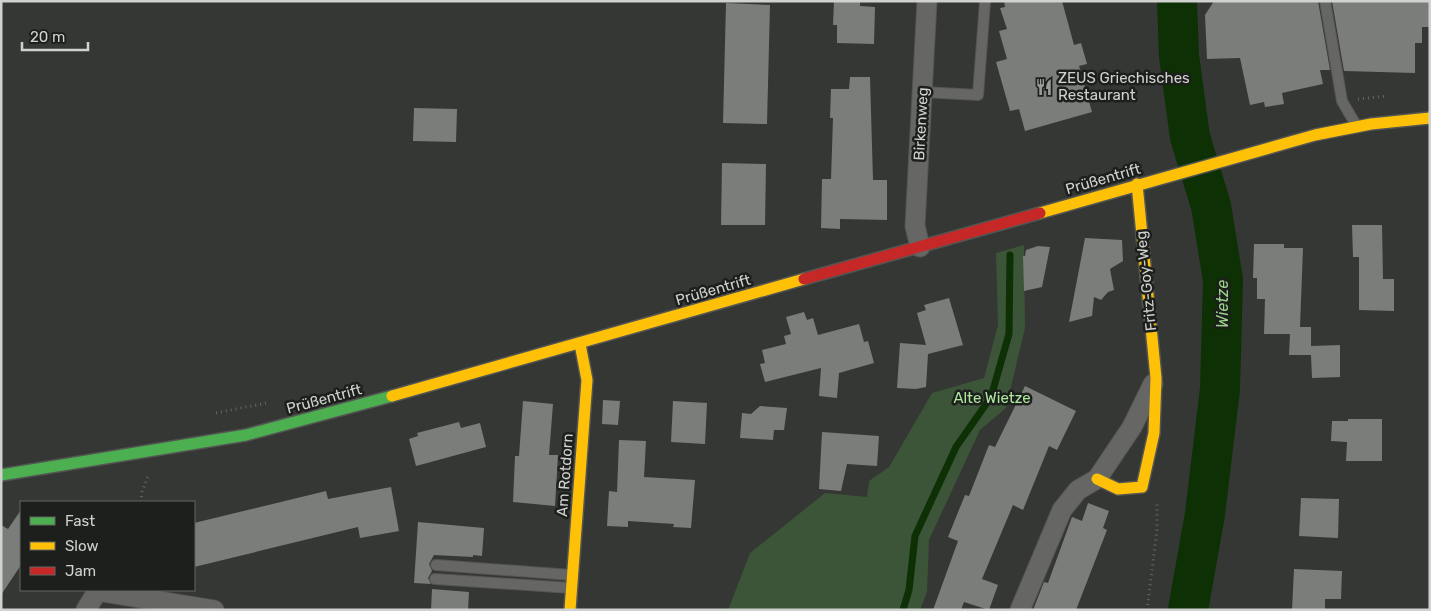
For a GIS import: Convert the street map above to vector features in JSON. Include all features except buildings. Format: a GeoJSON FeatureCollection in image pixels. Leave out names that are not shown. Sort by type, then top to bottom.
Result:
{"type":"FeatureCollection","features":[{"type":"Feature","properties":{"kind":"main road","name":"Prüßentrift"},"geometry":{"type":"LineString","coordinates":[[1,475],[246,434],[580,344],[1137,184],[1315,135],[1356,126],[1430,118]]}},
{"type":"Feature","properties":{"kind":"main road","name":"Fritz-Goy-Weg"},"geometry":{"type":"LineString","coordinates":[[1137,184],[1156,378],[1154,433],[1142,487]]}},
{"type":"Feature","properties":{"kind":"main road","name":"Am Rotdorn"},"geometry":{"type":"LineString","coordinates":[[570,610],[587,380],[580,344]]}},
{"type":"Feature","properties":{"kind":"main road"},"geometry":{"type":"LineString","coordinates":[[1097,480],[1111,488],[1128,491],[1142,487]]}},
{"type":"Feature","properties":{"kind":"street","name":"Birkenweg"},"geometry":{"type":"LineString","coordinates":[[920,246],[915,226],[927,1]]}},
{"type":"Feature","properties":{"kind":"street"},"geometry":{"type":"LineString","coordinates":[[1020,610],[1062,510],[1078,490],[1097,480],[1132,426],[1156,378]]}},
{"type":"Feature","properties":{"kind":"street"},"geometry":{"type":"LineString","coordinates":[[86,610],[98,591],[214,610]]}},
{"type":"Feature","properties":{"kind":"lane"},"geometry":{"type":"LineString","coordinates":[[1325,1],[1342,101],[1356,126]]}},
{"type":"Feature","properties":{"kind":"lane"},"geometry":{"type":"LineString","coordinates":[[923,92],[978,95],[985,2]]}},
{"type":"Feature","properties":{"kind":"lane"},"geometry":{"type":"LineString","coordinates":[[436,565],[572,575]]}},
{"type":"Feature","properties":{"kind":"lane"},"geometry":{"type":"LineString","coordinates":[[435,579],[572,588]]}},
{"type":"Feature","properties":{"kind":"path"},"geometry":{"type":"LineString","coordinates":[[213,414],[270,402]]}},
{"type":"Feature","properties":{"kind":"path"},"geometry":{"type":"LineString","coordinates":[[1142,487],[1158,504],[1147,610]]}},
{"type":"Feature","properties":{"kind":"green space"},"geometry":{"type":"Polygon","coordinates":[[[1024,245],[1025,328],[1006,408],[980,430],[929,540],[927,592],[920,610],[728,610],[750,553],[825,493],[867,497],[869,481],[889,467],[932,393],[984,378],[998,325],[996,253],[1024,245]]]}},
{"type":"Feature","properties":{"kind":"waterway","name":"Wietze"},"geometry":{"type":"LineString","coordinates":[[1177,1],[1179,56],[1190,137],[1211,206],[1223,280],[1220,389],[1205,514],[1188,610]]}},
{"type":"Feature","properties":{"kind":"waterway","name":"Alte Wietze"},"geometry":{"type":"LineString","coordinates":[[903,610],[909,590],[915,536],[956,447],[991,397],[1009,334],[1010,255]]}},
{"type":"Feature","properties":{"kind":"traffic: fast"},"geometry":{"type":"LineString","coordinates":[[1,475],[246,435],[392,396]]}},
{"type":"Feature","properties":{"kind":"traffic: slow"},"geometry":{"type":"LineString","coordinates":[[1040,213],[1315,135],[1371,124],[1430,118]]}},
{"type":"Feature","properties":{"kind":"traffic: slow"},"geometry":{"type":"LineString","coordinates":[[1097,479],[1118,489],[1142,487],[1154,433],[1156,378],[1137,184]]}},
{"type":"Feature","properties":{"kind":"traffic: slow"},"geometry":{"type":"LineString","coordinates":[[392,396],[804,279]]}},
{"type":"Feature","properties":{"kind":"traffic: slow"},"geometry":{"type":"LineString","coordinates":[[570,610],[587,380],[580,344]]}},
{"type":"Feature","properties":{"kind":"traffic: jam"},"geometry":{"type":"LineString","coordinates":[[804,279],[1040,213]]}},
{"type":"Feature","properties":{"kind":"place","name":"ZEUS Griechisches Restaurant"},"geometry":{"type":"Point","coordinates":[1044,87]}}]}
